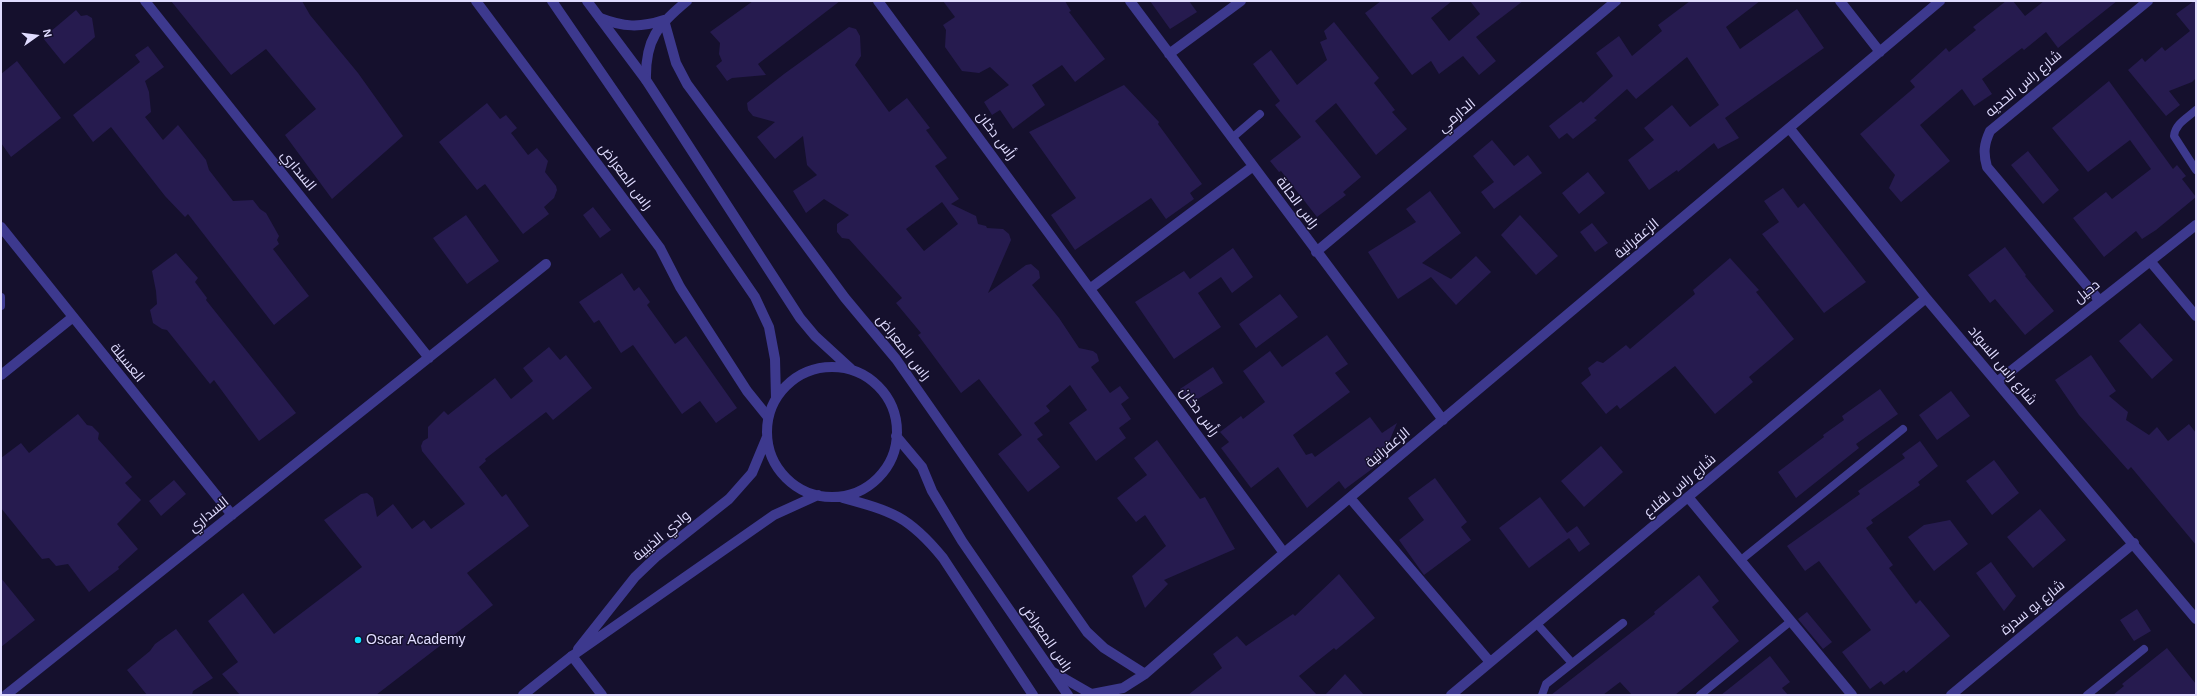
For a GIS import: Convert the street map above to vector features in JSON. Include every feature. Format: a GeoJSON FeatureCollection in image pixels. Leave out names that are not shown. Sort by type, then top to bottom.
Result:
{"type":"FeatureCollection","features":[{"type":"Feature","properties":{"kind":"street","name":"السداري"},"geometry":{"type":"LineString","coordinates":[[145,1],[429,358]]}},
{"type":"Feature","properties":{"kind":"street","name":"راس المعراض"},"geometry":{"type":"LineString","coordinates":[[476,1],[660,248],[680,287],[747,391],[768,417]]}},
{"type":"Feature","properties":{"kind":"street"},"geometry":{"type":"LineString","coordinates":[[552,1],[755,297],[769,327],[775,359],[776,398]]}},
{"type":"Feature","properties":{"kind":"street"},"geometry":{"type":"LineString","coordinates":[[587,1],[646,80],[800,318],[815,336],[851,369],[870,379],[885,395],[894,414],[896,436],[893,454],[884,470],[872,483],[856,492],[838,496]]}},
{"type":"Feature","properties":{"kind":"street"},"geometry":{"type":"LineString","coordinates":[[646,80],[646,64],[649,48],[655,34],[664,20],[687,1]]}},
{"type":"Feature","properties":{"kind":"street","name":"رأس دخان"},"geometry":{"type":"LineString","coordinates":[[878,1],[1091,288],[1284,553]]}},
{"type":"Feature","properties":{"kind":"street","name":"راس الحالة"},"geometry":{"type":"LineString","coordinates":[[1130,1],[1252,167],[1443,420]]}},
{"type":"Feature","properties":{"kind":"street"},"geometry":{"type":"LineString","coordinates":[[1169,54],[1241,1]]}},
{"type":"Feature","properties":{"kind":"street","name":"الدارمي"},"geometry":{"type":"LineString","coordinates":[[1316,252],[1616,1]]}},
{"type":"Feature","properties":{"kind":"street"},"geometry":{"type":"LineString","coordinates":[[1840,1],[1880,52]]}},
{"type":"Feature","properties":{"kind":"street","name":"الزعفرانية"},"geometry":{"type":"LineString","coordinates":[[1126,695],[1133,684],[1284,553],[1790,129],[1940,1]]}},
{"type":"Feature","properties":{"kind":"street","name":"شارع راس الحديه"},"geometry":{"type":"LineString","coordinates":[[2099,300],[1987,167],[1983,155],[1984,142],[1990,131],[2148,1]]}},
{"type":"Feature","properties":{"kind":"street"},"geometry":{"type":"LineString","coordinates":[[600,18],[615,24],[632,27],[648,25],[664,20]]}},
{"type":"Feature","properties":{"kind":"street","name":"راس المعراض"},"geometry":{"type":"LineString","coordinates":[[664,20],[676,63],[687,84],[845,298],[896,359],[1087,632],[1104,648],[1145,674]]}},
{"type":"Feature","properties":{"kind":"street","name":"شارع راس السواد"},"geometry":{"type":"LineString","coordinates":[[1790,129],[1926,298],[2196,618]]}},
{"type":"Feature","properties":{"kind":"street"},"geometry":{"type":"LineString","coordinates":[[1091,288],[1252,167]]}},
{"type":"Feature","properties":{"kind":"street","name":"دحيل"},"geometry":{"type":"LineString","coordinates":[[1997,382],[2196,225]]}},
{"type":"Feature","properties":{"kind":"street","name":"العسيلة"},"geometry":{"type":"LineString","coordinates":[[1,227],[232,515]]}},
{"type":"Feature","properties":{"kind":"street"},"geometry":{"type":"LineString","coordinates":[[2150,261],[2196,316]]}},
{"type":"Feature","properties":{"kind":"street","name":"السداري"},"geometry":{"type":"LineString","coordinates":[[6,695],[546,264]]}},
{"type":"Feature","properties":{"kind":"street","name":"شارع راس لقلاع"},"geometry":{"type":"LineString","coordinates":[[1451,695],[1926,298]]}},
{"type":"Feature","properties":{"kind":"street"},"geometry":{"type":"LineString","coordinates":[[1,375],[73,318]]}},
{"type":"Feature","properties":{"kind":"street"},"geometry":{"type":"LineString","coordinates":[[851,369],[830,366],[809,370],[790,381],[776,398],[768,417],[767,437],[772,457],[783,475],[799,488],[818,495],[838,496],[887,510],[908,522],[926,537],[943,558],[1033,695]]}},
{"type":"Feature","properties":{"kind":"street","name":"راس المعراض"},"geometry":{"type":"LineString","coordinates":[[896,436],[922,467],[932,491],[962,541],[1068,695]]}},
{"type":"Feature","properties":{"kind":"street","name":"وادي الذيبية"},"geometry":{"type":"LineString","coordinates":[[572,656],[635,577],[657,556],[729,499],[752,473],[767,437]]}},
{"type":"Feature","properties":{"kind":"street","name":"وادي الذيبية"},"geometry":{"type":"LineString","coordinates":[[523,695],[572,656],[774,515],[818,495]]}},
{"type":"Feature","properties":{"kind":"street"},"geometry":{"type":"LineString","coordinates":[[1688,497],[1852,695]]}},
{"type":"Feature","properties":{"kind":"street"},"geometry":{"type":"LineString","coordinates":[[1350,498],[1490,662]]}},
{"type":"Feature","properties":{"kind":"street","name":"شارع بو سدرة"},"geometry":{"type":"LineString","coordinates":[[1951,695],[2134,543]]}},
{"type":"Feature","properties":{"kind":"street"},"geometry":{"type":"LineString","coordinates":[[572,656],[602,695]]}},
{"type":"Feature","properties":{"kind":"street"},"geometry":{"type":"LineString","coordinates":[[1053,672],[1093,695]]}},
{"type":"Feature","properties":{"kind":"street","name":"الزعفرانية"},"geometry":{"type":"LineString","coordinates":[[1093,695],[1113,691],[1133,684]]}},
{"type":"Feature","properties":{"kind":"lane"},"geometry":{"type":"LineString","coordinates":[[2196,110],[2178,125],[2174,136],[2196,170]]}},
{"type":"Feature","properties":{"kind":"lane"},"geometry":{"type":"LineString","coordinates":[[1232,138],[1260,114]]}},
{"type":"Feature","properties":{"kind":"lane"},"geometry":{"type":"LineString","coordinates":[[1,297],[1,306]]}},
{"type":"Feature","properties":{"kind":"lane"},"geometry":{"type":"LineString","coordinates":[[1741,560],[1903,429]]}},
{"type":"Feature","properties":{"kind":"lane"},"geometry":{"type":"LineString","coordinates":[[1700,695],[1791,621]]}},
{"type":"Feature","properties":{"kind":"lane"},"geometry":{"type":"LineString","coordinates":[[1542,695],[1546,684],[1623,623]]}},
{"type":"Feature","properties":{"kind":"lane"},"geometry":{"type":"LineString","coordinates":[[1537,624],[1572,663]]}},
{"type":"Feature","properties":{"kind":"lane"},"geometry":{"type":"LineString","coordinates":[[2087,695],[2144,649]]}},
{"type":"Feature","properties":{"kind":"building"},"geometry":{"type":"Polygon","coordinates":[[[171,1],[302,1],[310,15],[358,73],[403,136],[332,199],[285,135],[316,109],[266,49],[231,75],[171,1]]]}},
{"type":"Feature","properties":{"kind":"building"},"geometry":{"type":"Polygon","coordinates":[[[753,1],[840,1],[758,64],[766,75],[732,78],[727,81],[716,66],[722,61],[719,54],[720,43],[710,32],[753,1]]]}},
{"type":"Feature","properties":{"kind":"building"},"geometry":{"type":"Polygon","coordinates":[[[943,1],[1065,1],[1071,11],[1069,12],[1105,59],[1075,82],[1062,65],[1032,85],[1045,105],[1013,129],[1000,110],[992,115],[984,102],[1009,85],[990,67],[979,73],[962,71],[945,47],[946,30],[943,25],[955,17],[943,1]]]}},
{"type":"Feature","properties":{"kind":"building"},"geometry":{"type":"Polygon","coordinates":[[[1150,1],[1189,1],[1197,12],[1170,29],[1150,1]]]}},
{"type":"Feature","properties":{"kind":"building"},"geometry":{"type":"Polygon","coordinates":[[[1381,1],[1452,1],[1431,18],[1449,41],[1480,14],[1470,1],[1523,1],[1476,37],[1496,61],[1479,75],[1463,56],[1439,74],[1431,61],[1412,75],[1365,13],[1381,1]]]}},
{"type":"Feature","properties":{"kind":"building"},"geometry":{"type":"Polygon","coordinates":[[[1690,1],[1760,1],[1726,27],[1740,49],[1797,9],[1824,48],[1725,118],[1739,138],[1718,149],[1714,143],[1678,172],[1677,170],[1649,190],[1628,160],[1654,140],[1644,128],[1672,105],[1690,127],[1719,105],[1687,57],[1636,99],[1627,89],[1594,118],[1597,120],[1573,139],[1567,133],[1559,139],[1549,126],[1581,101],[1583,103],[1613,76],[1596,53],[1619,36],[1632,56],[1662,31],[1658,25],[1690,1]]]}},
{"type":"Feature","properties":{"kind":"building"},"geometry":{"type":"Polygon","coordinates":[[[2006,1],[2013,1],[2025,16],[2044,1],[2117,1],[2058,48],[2046,32],[2024,50],[2022,48],[1982,79],[1992,94],[1974,106],[1962,89],[1920,125],[1950,161],[1901,202],[1889,188],[1895,175],[1860,134],[1915,87],[1910,81],[1946,48],[1949,52],[1976,30],[1973,27],[2006,1]]]}},
{"type":"Feature","properties":{"kind":"building"},"geometry":{"type":"Polygon","coordinates":[[[2196,1],[2195,79],[2192,82],[2169,91],[2180,105],[2166,116],[2128,70],[2142,58],[2145,62],[2162,47],[2165,51],[2190,31],[2176,14],[2196,1]]]}},
{"type":"Feature","properties":{"kind":"building"},"geometry":{"type":"Polygon","coordinates":[[[76,10],[81,16],[87,15],[92,18],[95,37],[64,64],[43,38],[76,10]]]}},
{"type":"Feature","properties":{"kind":"building"},"geometry":{"type":"Polygon","coordinates":[[[1334,22],[1379,78],[1374,83],[1395,110],[1392,112],[1407,129],[1376,155],[1336,103],[1315,121],[1361,177],[1343,192],[1346,195],[1317,217],[1281,171],[1279,172],[1270,161],[1301,137],[1275,105],[1280,101],[1253,64],[1271,50],[1297,85],[1327,60],[1320,42],[1327,39],[1324,31],[1334,22]]]}},
{"type":"Feature","properties":{"kind":"building"},"geometry":{"type":"Polygon","coordinates":[[[849,27],[856,29],[860,36],[861,56],[855,65],[889,112],[907,98],[930,128],[926,130],[947,158],[935,166],[959,199],[951,204],[976,216],[978,224],[986,226],[987,228],[1003,229],[1009,234],[1011,240],[988,293],[1026,265],[1031,264],[1039,271],[1040,278],[1032,285],[1059,318],[1079,348],[1093,351],[1097,354],[1099,361],[1091,367],[1110,393],[1120,386],[1129,398],[1121,404],[1131,419],[1119,428],[1126,438],[1096,461],[1069,423],[1087,410],[1070,385],[1046,406],[1050,411],[1034,423],[1043,435],[1037,439],[1060,467],[1028,492],[998,454],[1022,435],[979,379],[961,393],[918,335],[921,333],[896,303],[902,298],[849,239],[842,238],[837,232],[837,224],[849,215],[824,199],[806,213],[793,191],[817,175],[807,165],[803,136],[775,159],[757,137],[775,122],[753,116],[748,110],[747,103],[849,27]],[[942,202],[906,229],[924,251],[958,224],[942,202]]]}},
{"type":"Feature","properties":{"kind":"building"},"geometry":{"type":"Polygon","coordinates":[[[148,46],[164,67],[145,81],[149,92],[151,112],[145,117],[163,140],[178,125],[206,160],[209,170],[233,201],[253,200],[260,209],[266,213],[279,236],[277,240],[279,244],[273,249],[309,296],[274,325],[188,214],[185,217],[165,196],[111,127],[93,142],[73,115],[140,62],[135,55],[148,46]]]}},
{"type":"Feature","properties":{"kind":"building"},"geometry":{"type":"Polygon","coordinates":[[[17,61],[61,118],[11,157],[1,143],[1,74],[17,61]]]}},
{"type":"Feature","properties":{"kind":"building"},"geometry":{"type":"Polygon","coordinates":[[[2109,81],[2173,169],[2177,165],[2186,176],[2182,179],[2196,197],[2156,230],[2142,239],[2136,231],[2104,257],[2073,218],[2106,192],[2112,199],[2151,169],[2130,140],[2088,172],[2052,128],[2109,81]]]}},
{"type":"Feature","properties":{"kind":"building"},"geometry":{"type":"Polygon","coordinates":[[[1124,85],[1159,122],[1158,124],[1202,184],[1190,193],[1194,199],[1166,219],[1151,198],[1075,250],[1051,215],[1076,198],[1029,132],[1124,85]]]}},
{"type":"Feature","properties":{"kind":"building"},"geometry":{"type":"Polygon","coordinates":[[[487,103],[500,119],[506,115],[517,128],[511,133],[528,155],[537,148],[548,161],[545,172],[556,186],[557,190],[554,198],[544,207],[549,214],[523,234],[485,184],[477,190],[439,142],[487,103]]]}},
{"type":"Feature","properties":{"kind":"building"},"geometry":{"type":"Polygon","coordinates":[[[1492,140],[1514,166],[1528,155],[1542,173],[1494,209],[1481,192],[1494,182],[1473,156],[1492,140]]]}},
{"type":"Feature","properties":{"kind":"building"},"geometry":{"type":"Polygon","coordinates":[[[2028,151],[2059,190],[2043,204],[2011,165],[2028,151]]]}},
{"type":"Feature","properties":{"kind":"building"},"geometry":{"type":"Polygon","coordinates":[[[1588,172],[1605,193],[1579,214],[1562,193],[1588,172]]]}},
{"type":"Feature","properties":{"kind":"building"},"geometry":{"type":"Polygon","coordinates":[[[1783,188],[1798,208],[1804,203],[1866,282],[1824,313],[1762,234],[1779,222],[1764,201],[1783,188]]]}},
{"type":"Feature","properties":{"kind":"building"},"geometry":{"type":"Polygon","coordinates":[[[1430,191],[1461,233],[1422,263],[1451,279],[1476,256],[1491,272],[1456,305],[1431,277],[1398,299],[1368,252],[1416,222],[1406,209],[1430,191]]]}},
{"type":"Feature","properties":{"kind":"building"},"geometry":{"type":"Polygon","coordinates":[[[593,207],[611,230],[600,238],[583,215],[593,207]]]}},
{"type":"Feature","properties":{"kind":"building"},"geometry":{"type":"Polygon","coordinates":[[[466,215],[499,261],[467,284],[433,238],[466,215]]]}},
{"type":"Feature","properties":{"kind":"building"},"geometry":{"type":"Polygon","coordinates":[[[1520,215],[1558,256],[1536,275],[1501,235],[1520,215]]]}},
{"type":"Feature","properties":{"kind":"building"},"geometry":{"type":"Polygon","coordinates":[[[1592,223],[1608,243],[1595,252],[1580,232],[1592,223]]]}},
{"type":"Feature","properties":{"kind":"building"},"geometry":{"type":"Polygon","coordinates":[[[2005,247],[2026,275],[2025,276],[2054,311],[2025,335],[1995,299],[1990,303],[1968,275],[2005,247]]]}},
{"type":"Feature","properties":{"kind":"building"},"geometry":{"type":"Polygon","coordinates":[[[1233,248],[1253,277],[1232,293],[1221,277],[1198,293],[1221,327],[1174,359],[1135,302],[1184,271],[1190,279],[1233,248]]]}},
{"type":"Feature","properties":{"kind":"building"},"geometry":{"type":"Polygon","coordinates":[[[176,253],[198,278],[195,282],[207,298],[206,300],[296,413],[259,441],[214,380],[210,384],[167,330],[162,329],[153,323],[150,310],[157,304],[152,271],[176,253]]]}},
{"type":"Feature","properties":{"kind":"building"},"geometry":{"type":"Polygon","coordinates":[[[1730,258],[1759,290],[1756,292],[1794,339],[1749,377],[1753,382],[1715,414],[1675,366],[1620,409],[1617,405],[1606,414],[1581,383],[1591,375],[1588,368],[1597,361],[1603,363],[1626,345],[1630,349],[1695,294],[1693,290],[1730,258]]]}},
{"type":"Feature","properties":{"kind":"building"},"geometry":{"type":"Polygon","coordinates":[[[622,273],[634,291],[639,287],[650,302],[647,305],[675,344],[686,336],[737,408],[716,423],[700,401],[682,414],[633,345],[621,353],[599,320],[594,323],[579,302],[622,273]]]}},
{"type":"Feature","properties":{"kind":"building"},"geometry":{"type":"Polygon","coordinates":[[[1280,294],[1298,317],[1256,348],[1239,324],[1280,294]]]}},
{"type":"Feature","properties":{"kind":"building"},"geometry":{"type":"Polygon","coordinates":[[[2140,323],[2173,360],[2152,379],[2119,341],[2140,323]]]}},
{"type":"Feature","properties":{"kind":"building"},"geometry":{"type":"Polygon","coordinates":[[[1327,335],[1348,364],[1335,373],[1350,392],[1293,435],[1306,455],[1312,453],[1315,457],[1370,417],[1382,433],[1397,423],[1383,456],[1374,462],[1376,466],[1345,489],[1339,481],[1307,508],[1278,467],[1251,488],[1221,448],[1229,442],[1220,432],[1241,416],[1243,419],[1265,402],[1243,371],[1270,351],[1282,367],[1327,335]]]}},
{"type":"Feature","properties":{"kind":"building"},"geometry":{"type":"Polygon","coordinates":[[[549,347],[560,360],[566,355],[592,388],[553,420],[546,412],[485,459],[486,461],[479,467],[502,497],[506,494],[529,526],[467,573],[493,605],[376,695],[240,695],[222,674],[238,662],[208,621],[243,593],[274,634],[362,567],[324,520],[361,494],[367,493],[373,498],[377,517],[393,504],[412,529],[424,520],[431,529],[465,504],[422,451],[421,446],[423,441],[428,438],[428,427],[444,411],[448,415],[495,378],[511,399],[533,381],[523,368],[549,347]]]}},
{"type":"Feature","properties":{"kind":"building"},"geometry":{"type":"Polygon","coordinates":[[[2091,355],[2116,391],[2109,396],[2128,412],[2126,420],[2149,435],[2157,427],[2168,441],[2189,424],[2196,433],[2196,545],[2131,467],[2128,470],[2079,415],[2055,380],[2091,355]]]}},
{"type":"Feature","properties":{"kind":"building"},"geometry":{"type":"Polygon","coordinates":[[[1213,367],[1223,383],[1190,404],[1180,389],[1213,367]]]}},
{"type":"Feature","properties":{"kind":"building"},"geometry":{"type":"Polygon","coordinates":[[[1880,389],[1898,414],[1856,444],[1859,448],[1796,498],[1778,472],[1824,437],[1823,435],[1844,420],[1842,416],[1880,389]]]}},
{"type":"Feature","properties":{"kind":"building"},"geometry":{"type":"Polygon","coordinates":[[[1951,391],[1970,416],[1937,440],[1919,415],[1951,391]]]}},
{"type":"Feature","properties":{"kind":"building"},"geometry":{"type":"Polygon","coordinates":[[[78,414],[87,425],[92,426],[99,433],[98,439],[132,477],[125,483],[141,500],[117,524],[138,549],[118,567],[119,569],[89,592],[68,564],[56,566],[49,558],[42,559],[1,508],[1,458],[21,443],[29,453],[78,414]]]}},
{"type":"Feature","properties":{"kind":"building"},"geometry":{"type":"Polygon","coordinates":[[[1157,440],[1200,499],[1205,497],[1235,549],[1164,580],[1168,584],[1145,608],[1132,576],[1166,546],[1145,515],[1136,522],[1117,498],[1147,475],[1134,458],[1157,440]]]}},
{"type":"Feature","properties":{"kind":"building"},"geometry":{"type":"Polygon","coordinates":[[[1920,441],[1938,466],[1918,482],[1920,485],[1871,520],[1873,523],[1866,528],[1893,565],[1889,568],[1916,604],[1920,600],[1950,636],[1906,673],[1904,670],[1884,685],[1881,681],[1870,689],[1842,652],[1871,630],[1819,561],[1805,571],[1787,546],[1860,494],[1858,491],[1905,458],[1902,454],[1920,441]]]}},
{"type":"Feature","properties":{"kind":"building"},"geometry":{"type":"Polygon","coordinates":[[[1601,446],[1623,472],[1584,507],[1561,481],[1601,446]]]}},
{"type":"Feature","properties":{"kind":"building"},"geometry":{"type":"Polygon","coordinates":[[[1994,460],[2019,493],[1992,515],[1966,481],[1994,460]]]}},
{"type":"Feature","properties":{"kind":"building"},"geometry":{"type":"Polygon","coordinates":[[[1435,478],[1467,522],[1461,527],[1471,540],[1424,575],[1399,540],[1424,520],[1408,498],[1435,478]]]}},
{"type":"Feature","properties":{"kind":"building"},"geometry":{"type":"Polygon","coordinates":[[[174,480],[186,494],[161,516],[149,501],[174,480]]]}},
{"type":"Feature","properties":{"kind":"building"},"geometry":{"type":"Polygon","coordinates":[[[1540,497],[1567,533],[1577,526],[1590,544],[1579,552],[1569,538],[1529,568],[1499,528],[1540,497]]]}},
{"type":"Feature","properties":{"kind":"building"},"geometry":{"type":"Polygon","coordinates":[[[2040,509],[2066,540],[2033,568],[2007,537],[2040,509]]]}},
{"type":"Feature","properties":{"kind":"building"},"geometry":{"type":"Polygon","coordinates":[[[1950,520],[1968,544],[1934,571],[1908,537],[1924,525],[1950,520]]]}},
{"type":"Feature","properties":{"kind":"building"},"geometry":{"type":"Polygon","coordinates":[[[1991,562],[2016,596],[2004,611],[1976,573],[1991,562]]]}},
{"type":"Feature","properties":{"kind":"building"},"geometry":{"type":"Polygon","coordinates":[[[1339,574],[1375,618],[1336,650],[1334,648],[1299,676],[1317,695],[1188,695],[1222,668],[1213,654],[1237,636],[1246,646],[1293,614],[1295,616],[1339,574]]]}},
{"type":"Feature","properties":{"kind":"building"},"geometry":{"type":"Polygon","coordinates":[[[1699,575],[1719,601],[1712,607],[1739,641],[1675,695],[1632,695],[1620,682],[1603,695],[1551,695],[1655,614],[1654,612],[1699,575]]]}},
{"type":"Feature","properties":{"kind":"building"},"geometry":{"type":"Polygon","coordinates":[[[1,578],[35,620],[1,647],[1,578]]]}},
{"type":"Feature","properties":{"kind":"building"},"geometry":{"type":"Polygon","coordinates":[[[2137,609],[2151,631],[2134,641],[2120,620],[2137,609]]]}},
{"type":"Feature","properties":{"kind":"building"},"geometry":{"type":"Polygon","coordinates":[[[1807,612],[1832,642],[1823,649],[1798,619],[1807,612]]]}},
{"type":"Feature","properties":{"kind":"building"},"geometry":{"type":"Polygon","coordinates":[[[176,629],[213,678],[193,691],[192,695],[147,695],[127,670],[150,651],[155,644],[176,629]]]}},
{"type":"Feature","properties":{"kind":"building"},"geometry":{"type":"Polygon","coordinates":[[[2167,648],[2196,684],[2196,695],[2113,695],[2124,686],[2122,684],[2167,648]]]}},
{"type":"Feature","properties":{"kind":"building"},"geometry":{"type":"Polygon","coordinates":[[[1770,656],[1790,682],[1782,688],[1788,695],[1721,695],[1770,656]]]}},
{"type":"Feature","properties":{"kind":"building"},"geometry":{"type":"Polygon","coordinates":[[[1345,674],[1364,695],[1325,695],[1345,674]]]}},
{"type":"Feature","properties":{"kind":"place","name":"Oscar Academy"},"geometry":{"type":"Point","coordinates":[358,640]}}]}
